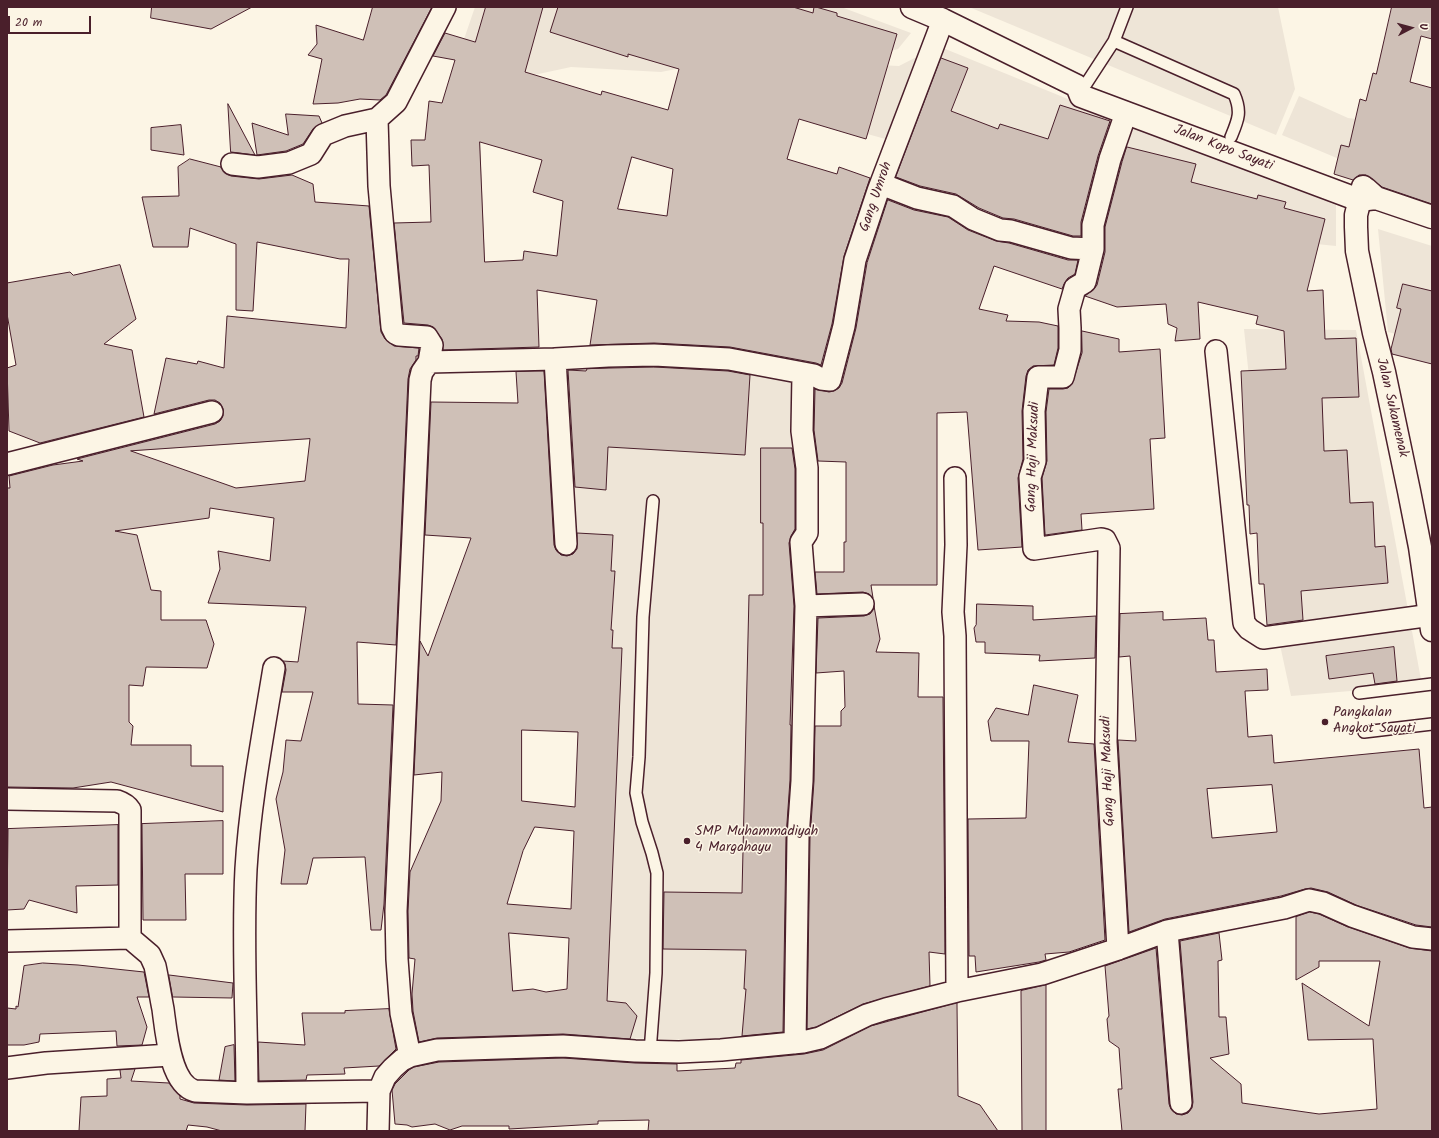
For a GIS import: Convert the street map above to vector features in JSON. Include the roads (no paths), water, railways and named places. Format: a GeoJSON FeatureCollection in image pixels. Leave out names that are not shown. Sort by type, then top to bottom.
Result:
{"type":"FeatureCollection","features":[{"type":"Feature","properties":{"kind":"main road","name":"Jalan Kopo Sayati"},"geometry":{"type":"LineString","coordinates":[[917,8],[1081,85],[1231,137],[1366,195]]}},
{"type":"Feature","properties":{"kind":"main road","name":"Jalan Kopo Sayati"},"geometry":{"type":"LineString","coordinates":[[1081,85],[1081,96],[1126,113],[1432,217]]}},
{"type":"Feature","properties":{"kind":"main road","name":"Jalan Sukamenak"},"geometry":{"type":"LineString","coordinates":[[1366,195],[1356,215],[1358,251],[1374,334],[1384,372],[1409,491],[1420,547],[1431,620]]}},
{"type":"Feature","properties":{"kind":"street"},"geometry":{"type":"LineString","coordinates":[[232,164],[258,166],[289,163],[311,154],[323,134],[345,126],[377,119],[396,102],[445,7]]}},
{"type":"Feature","properties":{"kind":"street","name":"Gang Umroh"},"geometry":{"type":"LineString","coordinates":[[803,374],[814,375],[822,379],[830,380],[844,326],[855,260],[881,184],[943,20]]}},
{"type":"Feature","properties":{"kind":"street","name":"Gang Haji Maksudi"},"geometry":{"type":"LineString","coordinates":[[1118,949],[1106,742],[1109,548],[1105,540],[1101,539],[1034,549],[1030,477],[1035,461],[1034,411],[1038,377],[1063,377],[1070,350],[1069,309],[1075,288],[1085,282],[1093,249],[1093,225],[1110,159],[1126,113]]}},
{"type":"Feature","properties":{"kind":"street"},"geometry":{"type":"LineString","coordinates":[[377,119],[379,186],[392,327],[395,333],[399,335],[426,337],[432,345],[429,362],[422,372],[420,380],[396,911],[397,960],[401,1013],[410,1056]]}},
{"type":"Feature","properties":{"kind":"street"},"geometry":{"type":"LineString","coordinates":[[881,184],[917,198],[953,206],[973,219],[1000,230],[1011,231],[1071,248],[1093,249]]}},
{"type":"Feature","properties":{"kind":"street"},"geometry":{"type":"LineString","coordinates":[[1216,352],[1244,623],[1249,629],[1263,638],[1431,620]]}},
{"type":"Feature","properties":{"kind":"street"},"geometry":{"type":"LineString","coordinates":[[429,362],[654,355],[729,359],[803,374],[802,431],[807,468],[807,533],[801,542],[806,606],[802,781],[798,837],[795,1043]]}},
{"type":"Feature","properties":{"kind":"street"},"geometry":{"type":"LineString","coordinates":[[555,359],[566,544]]}},
{"type":"Feature","properties":{"kind":"street"},"geometry":{"type":"LineString","coordinates":[[7,464],[212,412]]}},
{"type":"Feature","properties":{"kind":"street"},"geometry":{"type":"LineString","coordinates":[[955,478],[956,545],[953,612],[955,636],[957,991]]}},
{"type":"Feature","properties":{"kind":"street"},"geometry":{"type":"LineString","coordinates":[[806,606],[863,604]]}},
{"type":"Feature","properties":{"kind":"street"},"geometry":{"type":"LineString","coordinates":[[247,1093],[245,923],[246,869],[255,783],[274,668]]}},
{"type":"Feature","properties":{"kind":"street"},"geometry":{"type":"LineString","coordinates":[[7,799],[116,801],[126,804],[130,810],[130,938]]}},
{"type":"Feature","properties":{"kind":"street"},"geometry":{"type":"LineString","coordinates":[[378,1131],[379,1091],[385,1077],[402,1060],[410,1056],[437,1050],[563,1046],[650,1052],[679,1052],[721,1050],[795,1043],[820,1038],[867,1015],[957,991],[1042,974],[1167,931],[1284,908],[1309,900],[1323,903],[1352,916],[1413,937],[1432,939]]}},
{"type":"Feature","properties":{"kind":"street"},"geometry":{"type":"LineString","coordinates":[[1167,931],[1181,1103]]}},
{"type":"Feature","properties":{"kind":"street"},"geometry":{"type":"LineString","coordinates":[[7,941],[130,938],[150,955],[155,966],[170,1055],[181,1080],[190,1090],[247,1093],[379,1091]]}},
{"type":"Feature","properties":{"kind":"street"},"geometry":{"type":"LineString","coordinates":[[7,1068],[46,1063],[170,1055]]}},
{"type":"Feature","properties":{"kind":"lane"},"geometry":{"type":"LineString","coordinates":[[1081,85],[1114,41],[1127,7]]}},
{"type":"Feature","properties":{"kind":"lane"},"geometry":{"type":"LineString","coordinates":[[1114,41],[1234,94],[1239,106],[1238,121],[1231,137]]}},
{"type":"Feature","properties":{"kind":"lane"},"geometry":{"type":"LineString","coordinates":[[650,1052],[656,973],[657,873],[640,817],[636,793],[639,757],[643,617],[653,501]]}},
{"type":"Feature","properties":{"kind":"lane"},"geometry":{"type":"LineString","coordinates":[[1359,693],[1432,684]]}},
{"type":"Feature","properties":{"kind":"lane"},"geometry":{"type":"LineString","coordinates":[[1364,732],[1432,724]]}},
{"type":"Feature","properties":{"kind":"place","name":"Pangkalan Angkot Sayati"},"geometry":{"type":"Point","coordinates":[1325,722]}},
{"type":"Feature","properties":{"kind":"place","name":"SMP Muhammadiyah 4 Margahayu"},"geometry":{"type":"Point","coordinates":[687,841]}}]}
